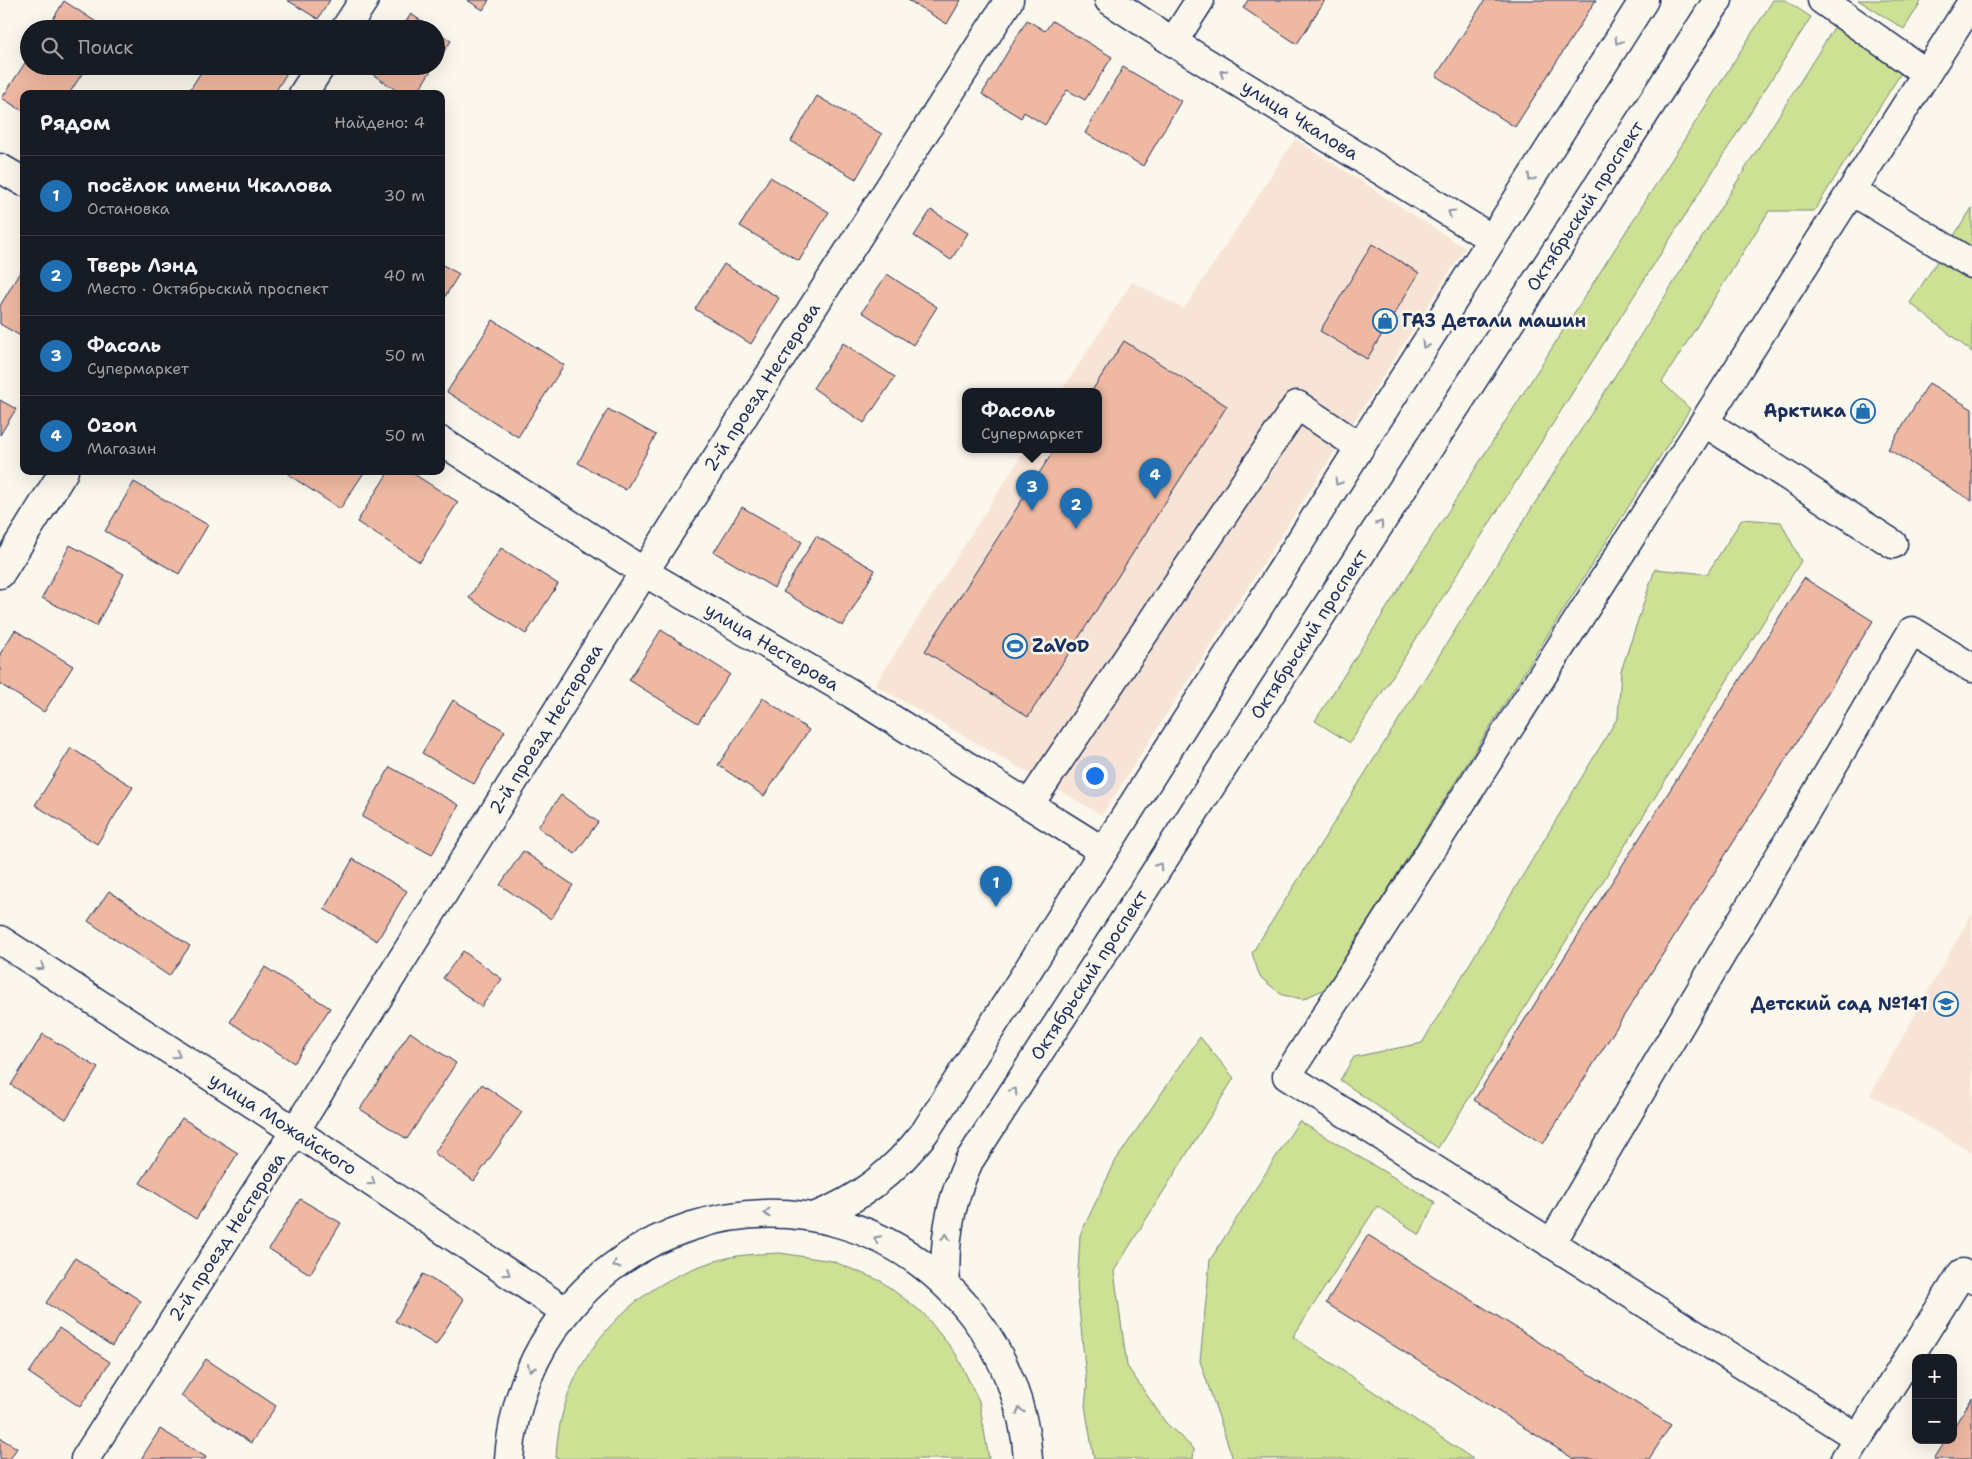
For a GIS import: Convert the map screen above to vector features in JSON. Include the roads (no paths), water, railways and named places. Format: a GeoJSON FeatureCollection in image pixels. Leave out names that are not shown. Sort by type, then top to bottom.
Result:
{"type":"FeatureCollection","features":[{"type":"Feature","properties":{"kind":"main road"},"geometry":{"type":"LineString","coordinates":[[351,20],[364,0]]}},
{"type":"Feature","properties":{"kind":"main road","name":"2-й проезд Нестерова"},"geometry":{"type":"LineString","coordinates":[[84,1459],[295,1131],[644,572],[1009,0]]}},
{"type":"Feature","properties":{"kind":"main road","name":"улица Чкалова"},"geometry":{"type":"LineString","coordinates":[[1109,0],[1173,42],[1492,239]]}},
{"type":"Feature","properties":{"kind":"main road"},"geometry":{"type":"LineString","coordinates":[[1173,42],[1200,0]]}},
{"type":"Feature","properties":{"kind":"main road"},"geometry":{"type":"LineString","coordinates":[[816,1216],[844,1204],[871,1187],[895,1167],[916,1144],[1644,0]]}},
{"type":"Feature","properties":{"kind":"main road","name":"Октябрьский проспект"},"geometry":{"type":"LineString","coordinates":[[946,1285],[945,1257],[948,1221],[957,1187],[969,1162],[1718,0]]}},
{"type":"Feature","properties":{"kind":"main road"},"geometry":{"type":"LineString","coordinates":[[1822,0],[1926,73]]}},
{"type":"Feature","properties":{"kind":"main road"},"geometry":{"type":"LineString","coordinates":[[1972,2],[1287,1076],[1551,1244],[1851,1449],[1962,1273],[1972,1279]]}},
{"type":"Feature","properties":{"kind":"main road"},"geometry":{"type":"LineString","coordinates":[[306,90],[315,75]]}},
{"type":"Feature","properties":{"kind":"main road"},"geometry":{"type":"LineString","coordinates":[[0,168],[20,180]]}},
{"type":"Feature","properties":{"kind":"main road"},"geometry":{"type":"LineString","coordinates":[[1852,191],[1972,264]]}},
{"type":"Feature","properties":{"kind":"main road"},"geometry":{"type":"LineString","coordinates":[[1029,805],[1297,405],[1360,447]]}},
{"type":"Feature","properties":{"kind":"main road"},"geometry":{"type":"LineString","coordinates":[[1704,422],[1893,544]]}},
{"type":"Feature","properties":{"kind":"main road","name":"улица Нестерова"},"geometry":{"type":"LineString","coordinates":[[445,444],[644,572],[852,694],[1103,851]]}},
{"type":"Feature","properties":{"kind":"main road"},"geometry":{"type":"LineString","coordinates":[[0,574],[62,475]]}},
{"type":"Feature","properties":{"kind":"main road"},"geometry":{"type":"LineString","coordinates":[[1551,1244],[1912,631],[1972,668]]}},
{"type":"Feature","properties":{"kind":"main road","name":"улица Можайского"},"geometry":{"type":"LineString","coordinates":[[0,940],[295,1131],[565,1311]]}},
{"type":"Feature","properties":{"kind":"main road"},"geometry":{"type":"LineString","coordinates":[[509,1459],[516,1414],[526,1380],[541,1348],[565,1311],[586,1289],[616,1264],[636,1251],[692,1225],[754,1213],[785,1213],[816,1216],[876,1237],[911,1258],[946,1285],[981,1325],[1007,1372],[1023,1422],[1028,1459]]}},
{"type":"Feature","properties":{"kind":"place","name":"ГАЗ Детали машин"},"geometry":{"type":"Point","coordinates":[1385,321]}},
{"type":"Feature","properties":{"kind":"place","name":"Арктика"},"geometry":{"type":"Point","coordinates":[1863,411]}},
{"type":"Feature","properties":{"kind":"place","name":"Ozon"},"geometry":{"type":"Point","coordinates":[1155,499]}},
{"type":"Feature","properties":{"kind":"place","name":"Фасоль"},"geometry":{"type":"Point","coordinates":[1032,511]}},
{"type":"Feature","properties":{"kind":"place","name":"Тверь Лэнд"},"geometry":{"type":"Point","coordinates":[1076,529]}},
{"type":"Feature","properties":{"kind":"place","name":"ZaVoD"},"geometry":{"type":"Point","coordinates":[1015,646]}},
{"type":"Feature","properties":{"kind":"place","name":"посёлок имени Чкалова"},"geometry":{"type":"Point","coordinates":[996,907]}},
{"type":"Feature","properties":{"kind":"place","name":"Детский сад №141"},"geometry":{"type":"Point","coordinates":[1946,1004]}}]}
